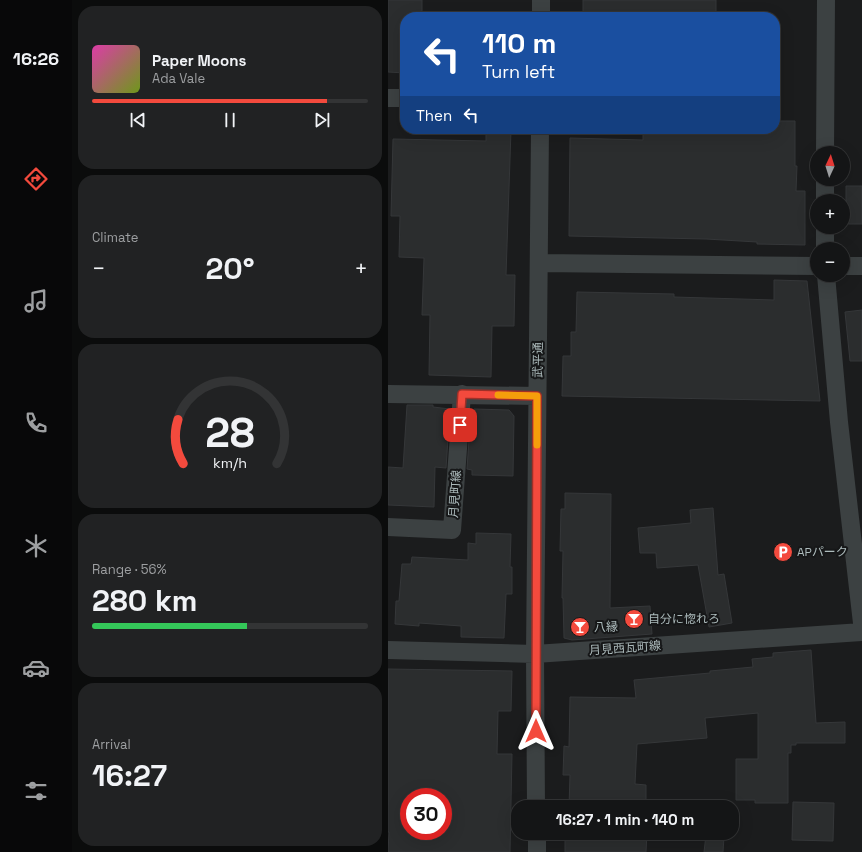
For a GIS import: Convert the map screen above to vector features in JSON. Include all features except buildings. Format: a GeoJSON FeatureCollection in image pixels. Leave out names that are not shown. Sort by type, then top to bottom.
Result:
{"type":"FeatureCollection","features":[{"type":"Feature","properties":{"kind":"street"},"geometry":{"type":"LineString","coordinates":[[541,0],[541,12]]}},
{"type":"Feature","properties":{"kind":"street"},"geometry":{"type":"LineString","coordinates":[[825,146],[826,0]]}},
{"type":"Feature","properties":{"kind":"street"},"geometry":{"type":"LineString","coordinates":[[388,98],[400,98]]}},
{"type":"Feature","properties":{"kind":"street","name":"武平通"},"geometry":{"type":"LineString","coordinates":[[536,800],[535,654],[537,396],[540,263],[540,134]]}},
{"type":"Feature","properties":{"kind":"street"},"geometry":{"type":"LineString","coordinates":[[540,263],[810,266]]}},
{"type":"Feature","properties":{"kind":"street"},"geometry":{"type":"LineString","coordinates":[[850,266],[862,266]]}},
{"type":"Feature","properties":{"kind":"street"},"geometry":{"type":"LineString","coordinates":[[827,282],[839,422],[862,623]]}},
{"type":"Feature","properties":{"kind":"street"},"geometry":{"type":"LineString","coordinates":[[388,394],[537,396]]}},
{"type":"Feature","properties":{"kind":"street","name":"月見町線"},"geometry":{"type":"LineString","coordinates":[[388,527],[452,530],[462,394]]}},
{"type":"Feature","properties":{"kind":"street","name":"月見西瓦町線"},"geometry":{"type":"LineString","coordinates":[[388,650],[535,654],[862,632]]}},
{"type":"Feature","properties":{"kind":"street"},"geometry":{"type":"LineString","coordinates":[[537,840],[537,852]]}},
{"type":"Feature","properties":{"kind":"slow traffic"},"geometry":{"type":"LineString","coordinates":[[498,395],[537,396],[537,445]]}},
{"type":"Feature","properties":{"kind":"place","name":"APパーク"},"geometry":{"type":"Point","coordinates":[783,552]}},
{"type":"Feature","properties":{"kind":"place","name":"自分に惚れろ"},"geometry":{"type":"Point","coordinates":[634,619]}},
{"type":"Feature","properties":{"kind":"place","name":"八縁"},"geometry":{"type":"Point","coordinates":[580,627]}},
{"type":"Feature","properties":{"kind":"route"},"geometry":{"type":"LineString","coordinates":[[460,425],[462,394],[537,396],[535,654],[536,731]]}}]}
